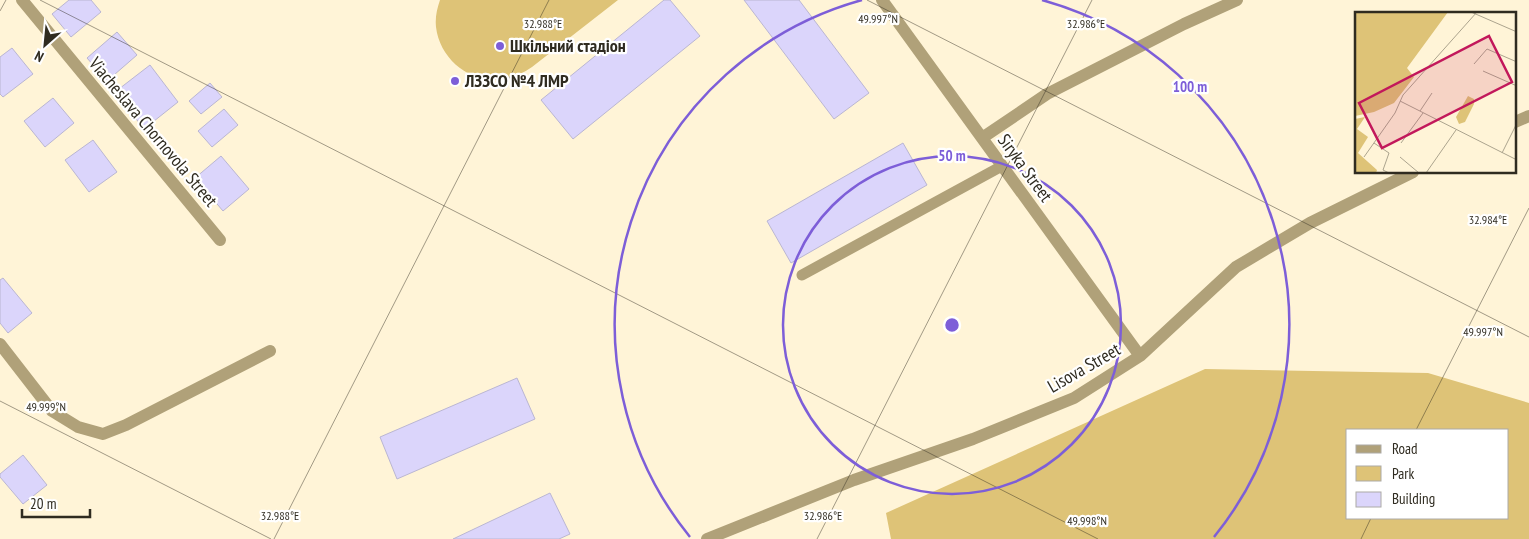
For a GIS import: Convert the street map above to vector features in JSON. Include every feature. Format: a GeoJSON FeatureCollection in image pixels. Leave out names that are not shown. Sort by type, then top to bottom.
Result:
{"type":"FeatureCollection","features":[{"type":"Feature","properties":{"kind":"street","name":"Viacheslava Chornovola Street"},"geometry":{"type":"LineString","coordinates":[[22,0],[220,240]]}},
{"type":"Feature","properties":{"kind":"street","name":"Siryka Street"},"geometry":{"type":"LineString","coordinates":[[882,0],[1140,356]]}},
{"type":"Feature","properties":{"kind":"street"},"geometry":{"type":"LineString","coordinates":[[982,138],[1047,94],[1184,24],[1237,0]]}},
{"type":"Feature","properties":{"kind":"street"},"geometry":{"type":"LineString","coordinates":[[1516,122],[1529,116]]}},
{"type":"Feature","properties":{"kind":"street","name":"Lisova Street"},"geometry":{"type":"LineString","coordinates":[[707,539],[854,480],[973,439],[1074,398],[1140,356],[1236,267],[1310,223],[1409,174]]}},
{"type":"Feature","properties":{"kind":"street"},"geometry":{"type":"LineString","coordinates":[[0,344],[52,411],[78,427],[103,434],[126,425],[270,351]]}},
{"type":"Feature","properties":{"kind":"lane"},"geometry":{"type":"LineString","coordinates":[[802,275],[1002,166]]}},
{"type":"Feature","properties":{"kind":"green space","name":"Шкільний стадіон"},"geometry":{"type":"Polygon","coordinates":[[[440,0],[618,0],[529,69],[515,76],[495,80],[471,75],[461,69],[444,51],[436,27],[440,0]]]}},
{"type":"Feature","properties":{"kind":"green space"},"geometry":{"type":"Polygon","coordinates":[[[1205,369],[1428,373],[1529,403],[1529,539],[891,539],[886,513],[1205,369]]]}},
{"type":"Feature","properties":{"kind":"building"},"geometry":{"type":"Polygon","coordinates":[[[69,0],[91,0],[101,12],[71,37],[52,14],[69,0]]]}},
{"type":"Feature","properties":{"kind":"building"},"geometry":{"type":"Polygon","coordinates":[[[664,0],[670,0],[700,36],[573,139],[541,100],[664,0]]]}},
{"type":"Feature","properties":{"kind":"building"},"geometry":{"type":"Polygon","coordinates":[[[744,0],[799,0],[869,93],[834,119],[744,0]]]}},
{"type":"Feature","properties":{"kind":"building"},"geometry":{"type":"Polygon","coordinates":[[[117,32],[137,55],[107,81],[87,58],[117,32]]]}},
{"type":"Feature","properties":{"kind":"building"},"geometry":{"type":"Polygon","coordinates":[[[12,48],[33,74],[3,97],[0,94],[0,57],[12,48]]]}},
{"type":"Feature","properties":{"kind":"building"},"geometry":{"type":"Polygon","coordinates":[[[150,65],[178,102],[144,129],[115,92],[150,65]]]}},
{"type":"Feature","properties":{"kind":"building"},"geometry":{"type":"Polygon","coordinates":[[[210,83],[222,97],[201,114],[189,101],[210,83]]]}},
{"type":"Feature","properties":{"kind":"building"},"geometry":{"type":"Polygon","coordinates":[[[53,98],[74,123],[45,147],[24,121],[53,98]]]}},
{"type":"Feature","properties":{"kind":"building"},"geometry":{"type":"Polygon","coordinates":[[[224,109],[238,125],[212,147],[198,131],[224,109]]]}},
{"type":"Feature","properties":{"kind":"building"},"geometry":{"type":"Polygon","coordinates":[[[93,140],[117,172],[89,192],[65,160],[93,140]]]}},
{"type":"Feature","properties":{"kind":"building"},"geometry":{"type":"Polygon","coordinates":[[[903,143],[927,185],[791,263],[767,221],[903,143]]]}},
{"type":"Feature","properties":{"kind":"building"},"geometry":{"type":"Polygon","coordinates":[[[221,156],[249,189],[223,211],[195,178],[221,156]]]}},
{"type":"Feature","properties":{"kind":"building"},"geometry":{"type":"Polygon","coordinates":[[[3,278],[32,313],[8,333],[0,323],[0,280],[3,278]]]}},
{"type":"Feature","properties":{"kind":"building"},"geometry":{"type":"Polygon","coordinates":[[[517,378],[535,419],[397,479],[380,437],[517,378]]]}},
{"type":"Feature","properties":{"kind":"building"},"geometry":{"type":"Polygon","coordinates":[[[23,455],[47,485],[23,504],[0,477],[0,474],[23,455]]]}},
{"type":"Feature","properties":{"kind":"building"},"geometry":{"type":"Polygon","coordinates":[[[550,493],[570,534],[559,539],[453,539],[550,493]]]}},
{"type":"Feature","properties":{"kind":"place","name":"Шкільний стадіон"},"geometry":{"type":"Point","coordinates":[500,46]}},
{"type":"Feature","properties":{"kind":"place","name":"ЛЗЗСО №4 ЛМР"},"geometry":{"type":"Point","coordinates":[455,81]}}]}
